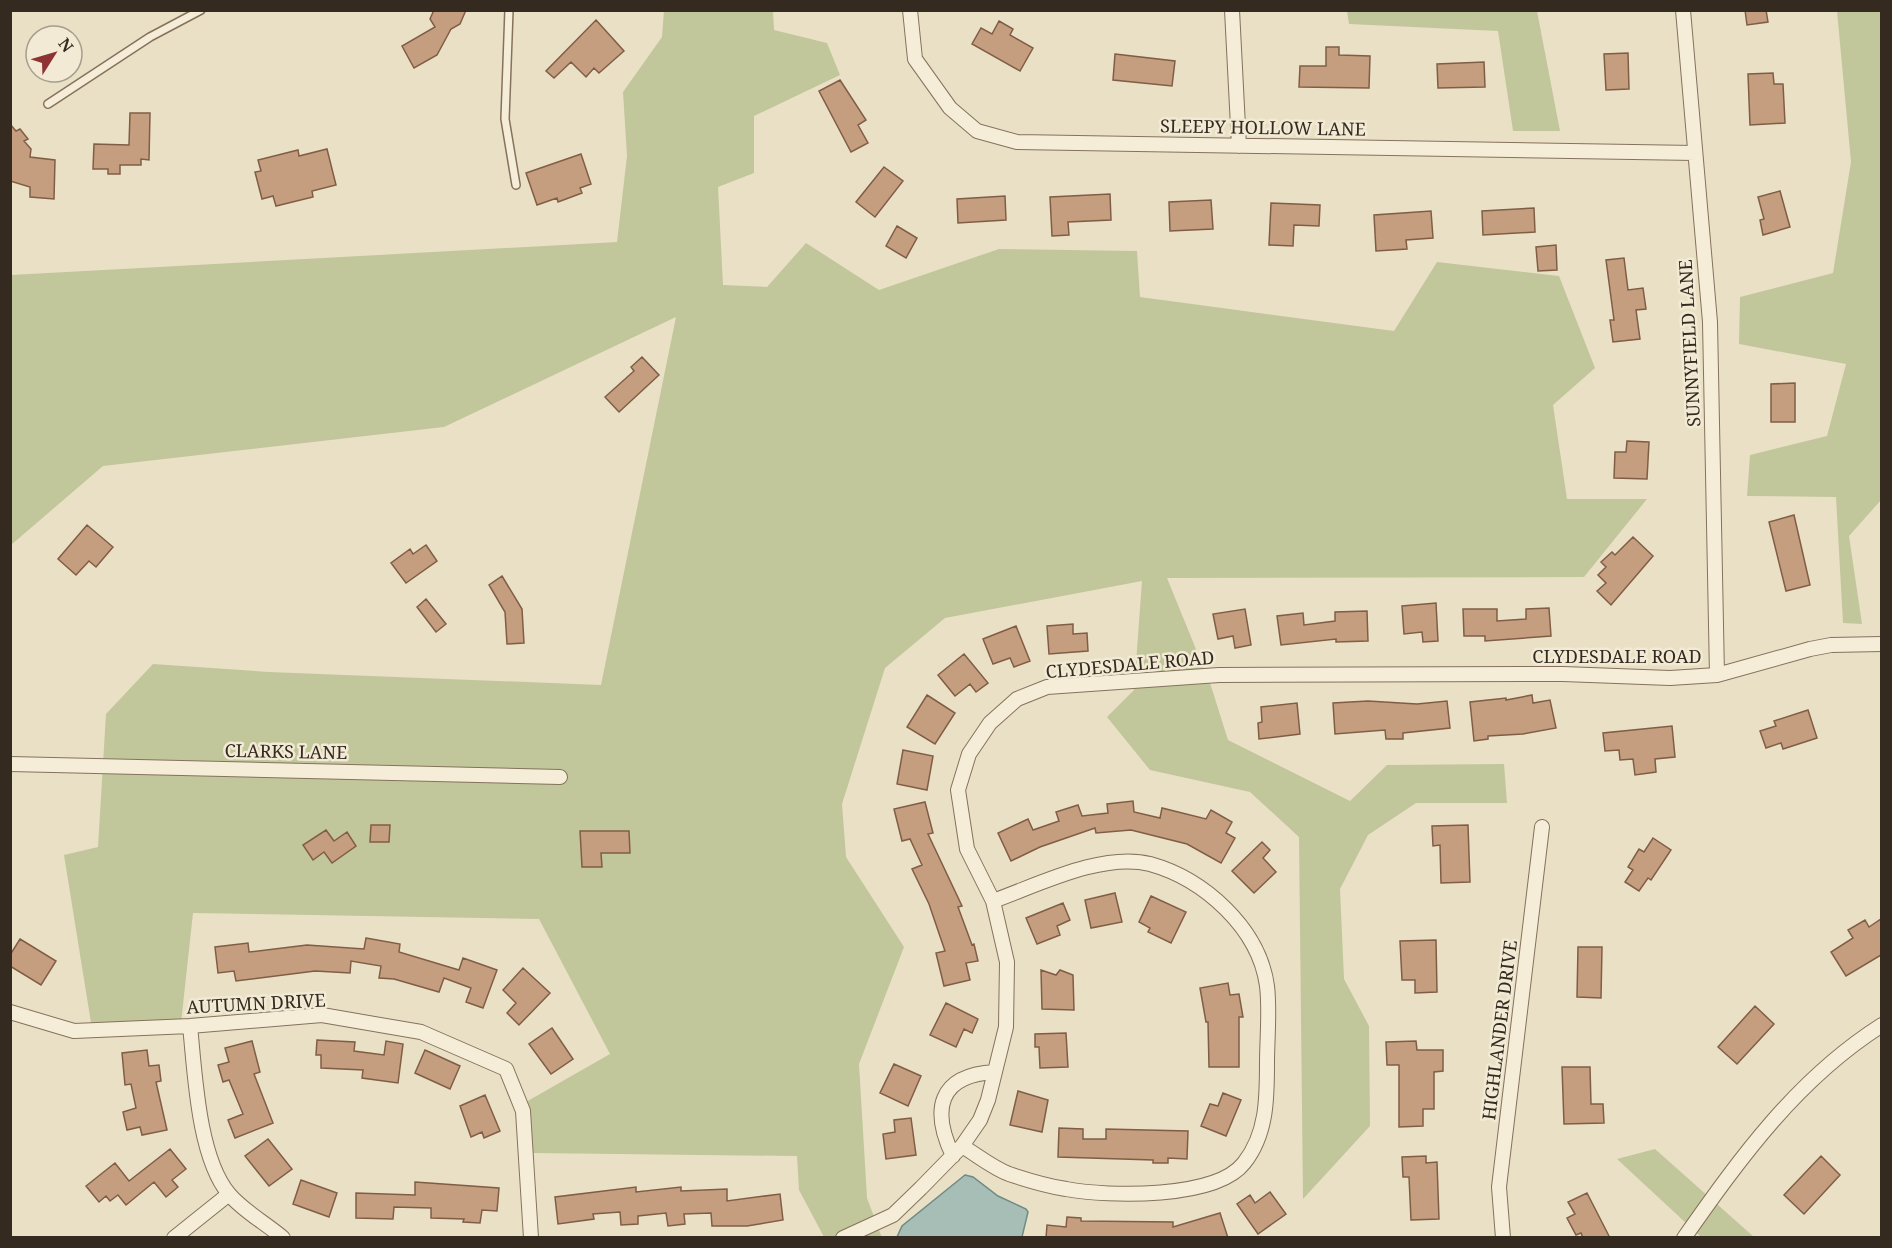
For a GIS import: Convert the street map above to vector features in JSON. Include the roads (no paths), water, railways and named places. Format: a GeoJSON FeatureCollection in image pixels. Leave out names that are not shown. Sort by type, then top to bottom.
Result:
{"type":"FeatureCollection","features":[{"type":"Feature","properties":{"kind":"street","name":"SLEEPY HOLLOW LANE"},"geometry":{"type":"LineString","coordinates":[[910,10],[915,59],[950,108],[977,131],[1017,142],[1695,153]]}},
{"type":"Feature","properties":{"kind":"street"},"geometry":{"type":"LineString","coordinates":[[1232,10],[1239,146]]}},
{"type":"Feature","properties":{"kind":"street","name":"SUNNYFIELD LANE"},"geometry":{"type":"LineString","coordinates":[[1683,10],[1710,322],[1717,675]]}},
{"type":"Feature","properties":{"kind":"street","name":"CLYDESDALE ROAD"},"geometry":{"type":"LineString","coordinates":[[843,1238],[893,1215],[957,1151],[980,1120],[1006,1027],[1007,962],[993,901],[967,849],[958,790],[969,754],[990,723],[1017,699],[1047,687],[1219,675],[1563,674],[1670,678],[1717,675],[1831,645],[1881,644]]}},
{"type":"Feature","properties":{"kind":"street","name":"CLARKS LANE"},"geometry":{"type":"LineString","coordinates":[[10,764],[560,777]]}},
{"type":"Feature","properties":{"kind":"street","name":"HIGHLANDER DRIVE"},"geometry":{"type":"LineString","coordinates":[[1503,1238],[1499,1187],[1542,827]]}},
{"type":"Feature","properties":{"kind":"street"},"geometry":{"type":"LineString","coordinates":[[993,901],[1103,862],[1149,864],[1189,881],[1220,902],[1241,928],[1259,960],[1267,986],[1267,1101],[1260,1137],[1245,1163],[1233,1174],[1210,1186],[1146,1194],[1067,1190],[1007,1173],[957,1151],[944,1137],[939,1116],[944,1097],[954,1083],[972,1073],[995,1072]]}},
{"type":"Feature","properties":{"kind":"street","name":"AUTUMN DRIVE"},"geometry":{"type":"LineString","coordinates":[[10,1012],[74,1031],[190,1026],[322,1015],[421,1032],[506,1069],[523,1111],[531,1238]]}},
{"type":"Feature","properties":{"kind":"street"},"geometry":{"type":"LineString","coordinates":[[1684,1238],[1736,1164],[1783,1106],[1843,1053],[1881,1025]]}},
{"type":"Feature","properties":{"kind":"street"},"geometry":{"type":"LineString","coordinates":[[190,1026],[197,1091],[207,1150],[229,1194],[283,1238]]}},
{"type":"Feature","properties":{"kind":"street"},"geometry":{"type":"LineString","coordinates":[[174,1238],[229,1194]]}},
{"type":"Feature","properties":{"kind":"lane"},"geometry":{"type":"LineString","coordinates":[[48,104],[150,37],[201,10]]}},
{"type":"Feature","properties":{"kind":"lane"},"geometry":{"type":"LineString","coordinates":[[509,10],[505,119],[516,185]]}},
{"type":"Feature","properties":{"kind":"water"},"geometry":{"type":"Polygon","coordinates":[[[965,1175],[973,1177],[998,1196],[1026,1209],[1028,1212],[1022,1237],[897,1237],[902,1226],[965,1175]]]}}]}
